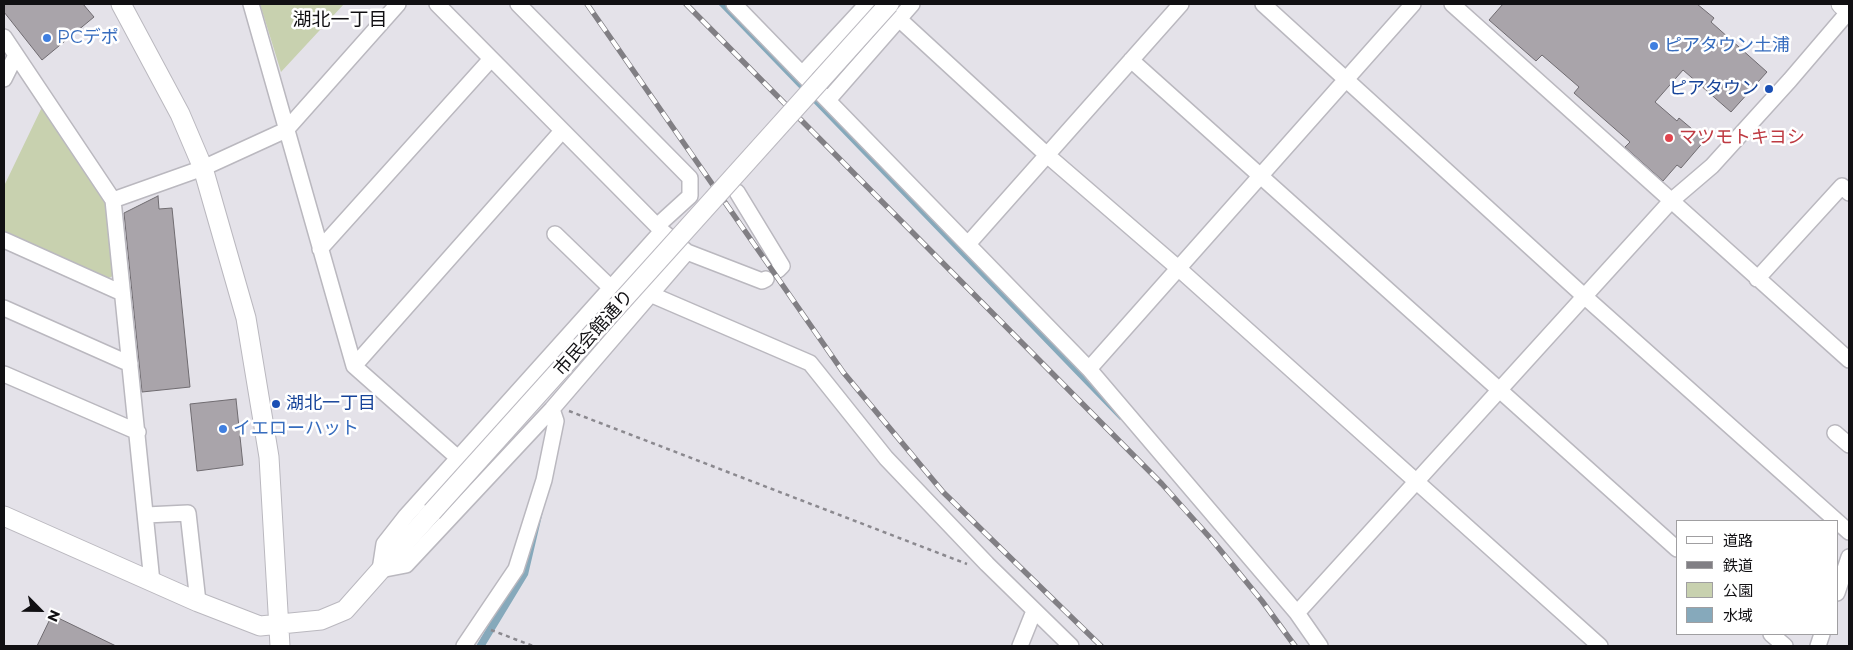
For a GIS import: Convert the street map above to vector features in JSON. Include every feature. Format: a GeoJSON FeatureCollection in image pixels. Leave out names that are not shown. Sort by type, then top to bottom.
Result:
{"type":"FeatureCollection","features":[{"type":"Feature","properties":{"kind":"street"},"geometry":{"type":"LineString","coordinates":[[121,4],[167,88],[203,168],[246,318],[258,381],[269,457],[280,646]]}},
{"type":"Feature","properties":{"kind":"street"},"geometry":{"type":"LineString","coordinates":[[251,4],[354,366],[458,458]]}},
{"type":"Feature","properties":{"kind":"street"},"geometry":{"type":"LineString","coordinates":[[113,200],[203,168],[286,130],[398,4]]}},
{"type":"Feature","properties":{"kind":"street"},"geometry":{"type":"LineString","coordinates":[[437,4],[562,131],[660,228],[687,252],[762,281],[782,266],[738,192]]}},
{"type":"Feature","properties":{"kind":"street"},"geometry":{"type":"LineString","coordinates":[[518,4],[690,178],[690,196],[384,544],[380,570],[406,565],[554,407],[687,252]]}},
{"type":"Feature","properties":{"kind":"street"},"geometry":{"type":"LineString","coordinates":[[734,4],[804,73],[1089,369],[1297,612],[1320,646]]}},
{"type":"Feature","properties":{"kind":"street"},"geometry":{"type":"LineString","coordinates":[[804,73],[867,4]]}},
{"type":"Feature","properties":{"kind":"street"},"geometry":{"type":"LineString","coordinates":[[828,100],[894,11],[912,4]]}},
{"type":"Feature","properties":{"kind":"street"},"geometry":{"type":"LineString","coordinates":[[968,244],[1181,4]]}},
{"type":"Feature","properties":{"kind":"street"},"geometry":{"type":"LineString","coordinates":[[1263,4],[1584,296],[1836,520]]}},
{"type":"Feature","properties":{"kind":"street"},"geometry":{"type":"LineString","coordinates":[[1089,369],[1413,4]]}},
{"type":"Feature","properties":{"kind":"street"},"geometry":{"type":"LineString","coordinates":[[1452,4],[1849,360]]}},
{"type":"Feature","properties":{"kind":"street"},"geometry":{"type":"LineString","coordinates":[[1297,612],[1671,201],[1712,166],[1790,80],[1849,11],[1841,4]]}},
{"type":"Feature","properties":{"kind":"street"},"geometry":{"type":"LineString","coordinates":[[894,11],[1047,155],[1178,268],[1600,646]]}},
{"type":"Feature","properties":{"kind":"street","name":"市民会館通り"},"geometry":{"type":"LineString","coordinates":[[4,516],[249,623],[260,626],[321,620],[345,610],[432,512],[894,11]]}},
{"type":"Feature","properties":{"kind":"street"},"geometry":{"type":"LineString","coordinates":[[4,37],[113,200],[152,582]]}},
{"type":"Feature","properties":{"kind":"street"},"geometry":{"type":"LineString","coordinates":[[4,80],[16,55]]}},
{"type":"Feature","properties":{"kind":"street"},"geometry":{"type":"LineString","coordinates":[[320,249],[491,59]]}},
{"type":"Feature","properties":{"kind":"street"},"geometry":{"type":"LineString","coordinates":[[1131,60],[1261,174],[1498,390],[1676,548]]}},
{"type":"Feature","properties":{"kind":"street"},"geometry":{"type":"LineString","coordinates":[[354,366],[562,131]]}},
{"type":"Feature","properties":{"kind":"street"},"geometry":{"type":"LineString","coordinates":[[1757,279],[1842,186],[1849,193]]}},
{"type":"Feature","properties":{"kind":"street"},"geometry":{"type":"LineString","coordinates":[[555,234],[611,288]]}},
{"type":"Feature","properties":{"kind":"street"},"geometry":{"type":"LineString","coordinates":[[4,240],[122,293]]}},
{"type":"Feature","properties":{"kind":"street"},"geometry":{"type":"LineString","coordinates":[[650,294],[810,363],[886,458],[991,568],[1071,646]]}},
{"type":"Feature","properties":{"kind":"street"},"geometry":{"type":"LineString","coordinates":[[4,308],[130,364]]}},
{"type":"Feature","properties":{"kind":"street"},"geometry":{"type":"LineString","coordinates":[[4,374],[138,432]]}},
{"type":"Feature","properties":{"kind":"street"},"geometry":{"type":"LineString","coordinates":[[464,646],[516,569],[544,480],[556,421],[554,407]]}},
{"type":"Feature","properties":{"kind":"street"},"geometry":{"type":"LineString","coordinates":[[1835,433],[1849,445]]}},
{"type":"Feature","properties":{"kind":"street"},"geometry":{"type":"LineString","coordinates":[[146,515],[188,513],[198,602]]}},
{"type":"Feature","properties":{"kind":"street"},"geometry":{"type":"LineString","coordinates":[[1838,522],[1849,532]]}},
{"type":"Feature","properties":{"kind":"street"},"geometry":{"type":"LineString","coordinates":[[1838,589],[1849,557]]}},
{"type":"Feature","properties":{"kind":"street"},"geometry":{"type":"LineString","coordinates":[[1020,646],[1034,611]]}},
{"type":"Feature","properties":{"kind":"street"},"geometry":{"type":"LineString","coordinates":[[1772,635],[1785,646]]}},
{"type":"Feature","properties":{"kind":"path"},"geometry":{"type":"LineString","coordinates":[[554,407],[961,562],[991,568]]}},
{"type":"Feature","properties":{"kind":"path"},"geometry":{"type":"LineString","coordinates":[[478,625],[534,646]]}},
{"type":"Feature","properties":{"kind":"green space"},"geometry":{"type":"Polygon","coordinates":[[[260,4],[344,4],[281,72],[260,4]]]}},
{"type":"Feature","properties":{"kind":"green space"},"geometry":{"type":"Polygon","coordinates":[[[42,107],[107,201],[115,275],[107,279],[4,232],[4,186],[42,107]]]}},
{"type":"Feature","properties":{"kind":"water"},"geometry":{"type":"Polygon","coordinates":[[[718,4],[729,4],[1125,415],[1120,420],[718,4]]]}},
{"type":"Feature","properties":{"kind":"water"},"geometry":{"type":"Polygon","coordinates":[[[564,422],[528,575],[485,646],[476,646],[521,571],[557,425],[564,422]]]}},
{"type":"Feature","properties":{"kind":"building","name":"PCデポ"},"geometry":{"type":"Polygon","coordinates":[[[4,4],[83,4],[94,17],[42,60],[4,12],[4,4]]]}},
{"type":"Feature","properties":{"kind":"building"},"geometry":{"type":"Polygon","coordinates":[[[1503,4],[1697,4],[1714,18],[1711,22],[1767,72],[1731,112],[1683,70],[1655,102],[1677,121],[1679,118],[1705,140],[1681,168],[1677,165],[1663,181],[1625,147],[1630,142],[1574,93],[1579,87],[1542,55],[1536,61],[1489,20],[1503,4]]]}},
{"type":"Feature","properties":{"kind":"building"},"geometry":{"type":"Polygon","coordinates":[[[158,196],[159,209],[172,208],[190,387],[142,392],[124,213],[158,196]]]}},
{"type":"Feature","properties":{"kind":"building"},"geometry":{"type":"Polygon","coordinates":[[[236,399],[243,465],[197,471],[190,404],[236,399]]]}},
{"type":"Feature","properties":{"kind":"building"},"geometry":{"type":"Polygon","coordinates":[[[52,615],[116,646],[37,646],[52,615]]]}},
{"type":"Feature","properties":{"kind":"railway"},"geometry":{"type":"LineString","coordinates":[[587,4],[843,372],[943,492],[1101,646]]}},
{"type":"Feature","properties":{"kind":"railway"},"geometry":{"type":"LineString","coordinates":[[686,4],[1162,484],[1212,540],[1262,601],[1295,646]]}},
{"type":"Feature","properties":{"kind":"place","name":"PCデポ"},"geometry":{"type":"Point","coordinates":[47,38]}},
{"type":"Feature","properties":{"kind":"place","name":"ピアタウン土浦"},"geometry":{"type":"Point","coordinates":[1654,46]}},
{"type":"Feature","properties":{"kind":"place","name":"ピアタウン"},"geometry":{"type":"Point","coordinates":[1769,89]}},
{"type":"Feature","properties":{"kind":"place","name":"マツモトキヨシ"},"geometry":{"type":"Point","coordinates":[1669,138]}},
{"type":"Feature","properties":{"kind":"place","name":"湖北一丁目"},"geometry":{"type":"Point","coordinates":[276,404]}},
{"type":"Feature","properties":{"kind":"place","name":"イエローハット"},"geometry":{"type":"Point","coordinates":[223,429]}},
{"type":"Feature","properties":{"kind":"district","name":"湖北一丁目"},"geometry":{"type":"Point","coordinates":[340,20]}}]}
